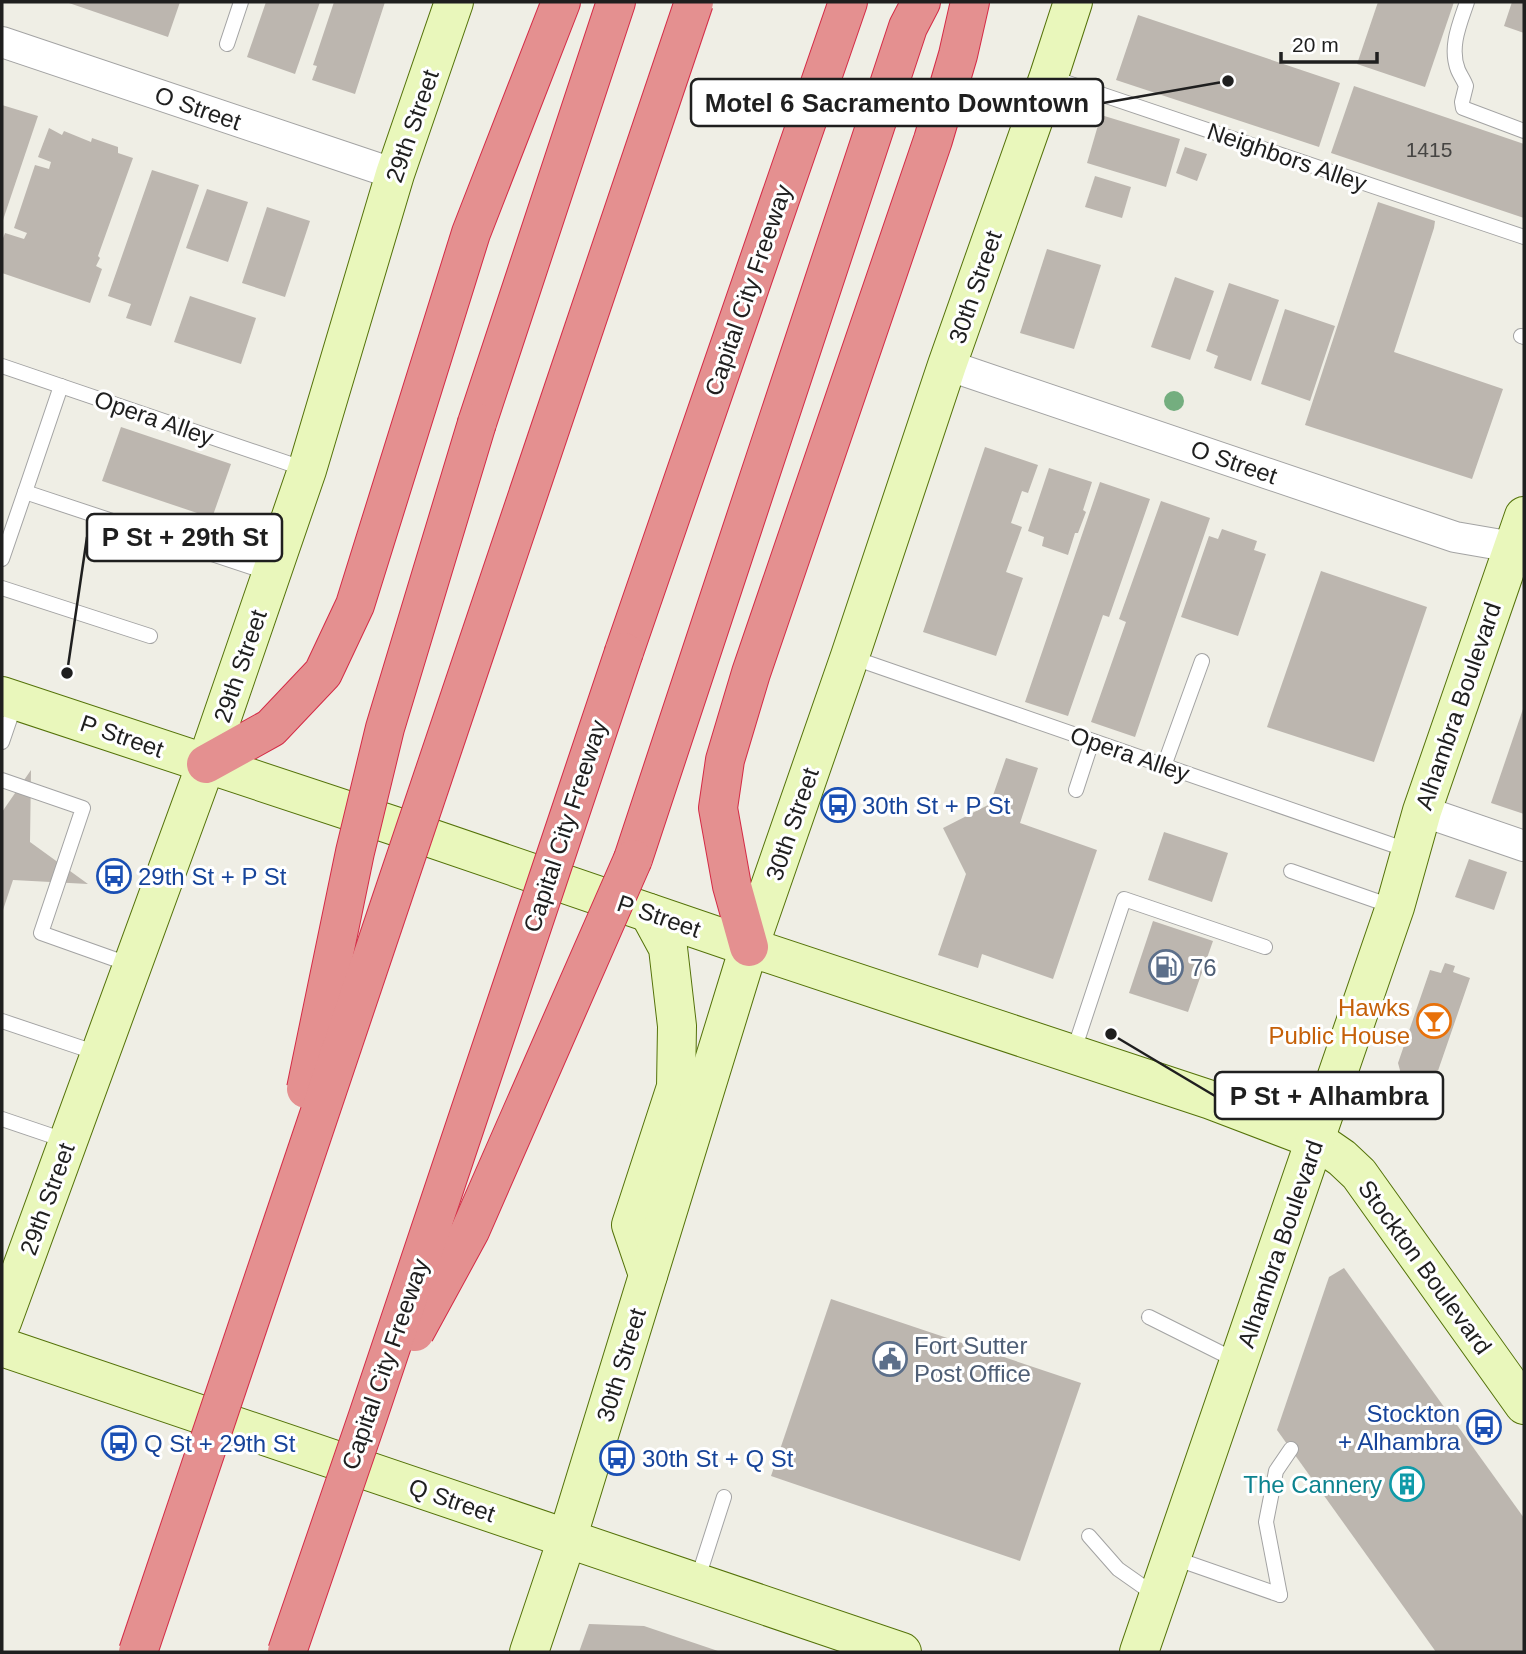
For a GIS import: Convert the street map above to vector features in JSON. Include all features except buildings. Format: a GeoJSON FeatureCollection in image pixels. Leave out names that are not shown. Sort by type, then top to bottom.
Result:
{"type":"FeatureCollection","features":[{"type":"Feature","properties":{"kind":"highway"},"geometry":{"type":"LineString","coordinates":[[206,764],[271,728],[323,673],[355,605],[471,233],[561,2]]}},
{"type":"Feature","properties":{"kind":"highway"},"geometry":{"type":"LineString","coordinates":[[272,1254],[355,852],[385,728],[477,424],[616,2]]}},
{"type":"Feature","properties":{"kind":"highway"},"geometry":{"type":"LineString","coordinates":[[138,1652],[694,2]]}},
{"type":"Feature","properties":{"kind":"highway","name":"Capital City Freeway"},"geometry":{"type":"LineString","coordinates":[[287,1652],[619,665],[848,2]]}},
{"type":"Feature","properties":{"kind":"highway"},"geometry":{"type":"LineString","coordinates":[[368,1416],[470,1231],[633,859],[908,27],[921,2]]}},
{"type":"Feature","properties":{"kind":"highway"},"geometry":{"type":"LineString","coordinates":[[749,947],[732,886],[718,808],[725,760],[751,673],[929,152],[958,55],[970,2]]}},
{"type":"Feature","properties":{"kind":"main road","name":"29th Street"},"geometry":{"type":"LineString","coordinates":[[2,1322],[206,764],[307,470],[395,174],[454,2]]}},
{"type":"Feature","properties":{"kind":"main road","name":"30th Street"},"geometry":{"type":"LineString","coordinates":[[528,1652],[568,1539],[749,947],[1073,2]]}},
{"type":"Feature","properties":{"kind":"main road","name":"Alhambra Boulevard"},"geometry":{"type":"LineString","coordinates":[[1139,1652],[1395,907],[1422,811],[1521,537]]}},
{"type":"Feature","properties":{"kind":"main road","name":"P Street"},"geometry":{"type":"LineString","coordinates":[[9,698],[1211,1100],[1316,1140]]}},
{"type":"Feature","properties":{"kind":"main road"},"geometry":{"type":"LineString","coordinates":[[648,1275],[631,1225],[676,1087],[677,1026],[668,948],[649,912]]}},
{"type":"Feature","properties":{"kind":"main road","name":"Stockton Boulevard"},"geometry":{"type":"LineString","coordinates":[[1316,1140],[1359,1174],[1524,1405]]}},
{"type":"Feature","properties":{"kind":"main road","name":"Q Street"},"geometry":{"type":"LineString","coordinates":[[2,1347],[893,1651]]}},
{"type":"Feature","properties":{"kind":"street","name":"O Street"},"geometry":{"type":"LineString","coordinates":[[2,42],[395,174]]}},
{"type":"Feature","properties":{"kind":"street","name":"O Street"},"geometry":{"type":"LineString","coordinates":[[947,365],[1455,537],[1521,537]]}},
{"type":"Feature","properties":{"kind":"street"},"geometry":{"type":"LineString","coordinates":[[1422,811],[1524,846]]}},
{"type":"Feature","properties":{"kind":"lane"},"geometry":{"type":"LineString","coordinates":[[227,44],[241,2]]}},
{"type":"Feature","properties":{"kind":"lane"},"geometry":{"type":"LineString","coordinates":[[1467,2],[1456,35],[1455,51],[1458,71],[1466,86],[1463,108],[1524,131]]}},
{"type":"Feature","properties":{"kind":"lane","name":"Neighbors Alley"},"geometry":{"type":"LineString","coordinates":[[1049,76],[1524,237]]}},
{"type":"Feature","properties":{"kind":"lane","name":"Opera Alley"},"geometry":{"type":"LineString","coordinates":[[2,366],[307,470]]}},
{"type":"Feature","properties":{"kind":"lane"},"geometry":{"type":"LineString","coordinates":[[2,559],[61,386]]}},
{"type":"Feature","properties":{"kind":"lane"},"geometry":{"type":"LineString","coordinates":[[25,492],[271,573]]}},
{"type":"Feature","properties":{"kind":"lane"},"geometry":{"type":"LineString","coordinates":[[2,588],[150,636]]}},
{"type":"Feature","properties":{"kind":"lane","name":"Opera Alley"},"geometry":{"type":"LineString","coordinates":[[850,656],[1410,851]]}},
{"type":"Feature","properties":{"kind":"lane"},"geometry":{"type":"LineString","coordinates":[[1164,766],[1202,660]]}},
{"type":"Feature","properties":{"kind":"lane"},"geometry":{"type":"LineString","coordinates":[[2,742],[9,698]]}},
{"type":"Feature","properties":{"kind":"lane"},"geometry":{"type":"LineString","coordinates":[[1076,790],[1092,741]]}},
{"type":"Feature","properties":{"kind":"lane"},"geometry":{"type":"LineString","coordinates":[[2,780],[82,808],[41,933],[132,965]]}},
{"type":"Feature","properties":{"kind":"lane"},"geometry":{"type":"LineString","coordinates":[[1290,871],[1395,907]]}},
{"type":"Feature","properties":{"kind":"lane"},"geometry":{"type":"LineString","coordinates":[[1073,1055],[1124,899],[1265,947]]}},
{"type":"Feature","properties":{"kind":"lane"},"geometry":{"type":"LineString","coordinates":[[2,1021],[100,1054]]}},
{"type":"Feature","properties":{"kind":"lane"},"geometry":{"type":"LineString","coordinates":[[2,1119],[68,1142]]}},
{"type":"Feature","properties":{"kind":"lane"},"geometry":{"type":"LineString","coordinates":[[1149,1317],[1238,1362]]}},
{"type":"Feature","properties":{"kind":"lane"},"geometry":{"type":"LineString","coordinates":[[1173,1558],[1280,1595],[1266,1522],[1276,1471],[1290,1449]]}},
{"type":"Feature","properties":{"kind":"lane"},"geometry":{"type":"LineString","coordinates":[[696,1582],[724,1497]]}},
{"type":"Feature","properties":{"kind":"lane"},"geometry":{"type":"LineString","coordinates":[[1089,1536],[1118,1569],[1159,1597]]}},
{"type":"Feature","properties":{"kind":"place","name":"Motel 6 Sacramento Downtown"},"geometry":{"type":"Point","coordinates":[1228,81]}},
{"type":"Feature","properties":{"kind":"place","name":"P St + 29th St"},"geometry":{"type":"Point","coordinates":[67,673]}},
{"type":"Feature","properties":{"kind":"place","name":"30th St + P St"},"geometry":{"type":"Point","coordinates":[838,805]}},
{"type":"Feature","properties":{"kind":"place","name":"29th St + P St"},"geometry":{"type":"Point","coordinates":[114,876]}},
{"type":"Feature","properties":{"kind":"place","name":"76"},"geometry":{"type":"Point","coordinates":[1166,967]}},
{"type":"Feature","properties":{"kind":"place","name":"Hawks Public House"},"geometry":{"type":"Point","coordinates":[1434,1021]}},
{"type":"Feature","properties":{"kind":"place","name":"P St + Alhambra"},"geometry":{"type":"Point","coordinates":[1111,1034]}},
{"type":"Feature","properties":{"kind":"place","name":"Fort Sutter Post Office"},"geometry":{"type":"Point","coordinates":[890,1359]}},
{"type":"Feature","properties":{"kind":"place","name":"Stockton + Alhambra"},"geometry":{"type":"Point","coordinates":[1484,1427]}},
{"type":"Feature","properties":{"kind":"place","name":"Q St + 29th St"},"geometry":{"type":"Point","coordinates":[119,1443]}},
{"type":"Feature","properties":{"kind":"place","name":"30th St + Q St"},"geometry":{"type":"Point","coordinates":[617,1458]}},
{"type":"Feature","properties":{"kind":"place","name":"The Cannery"},"geometry":{"type":"Point","coordinates":[1407,1484]}}]}
